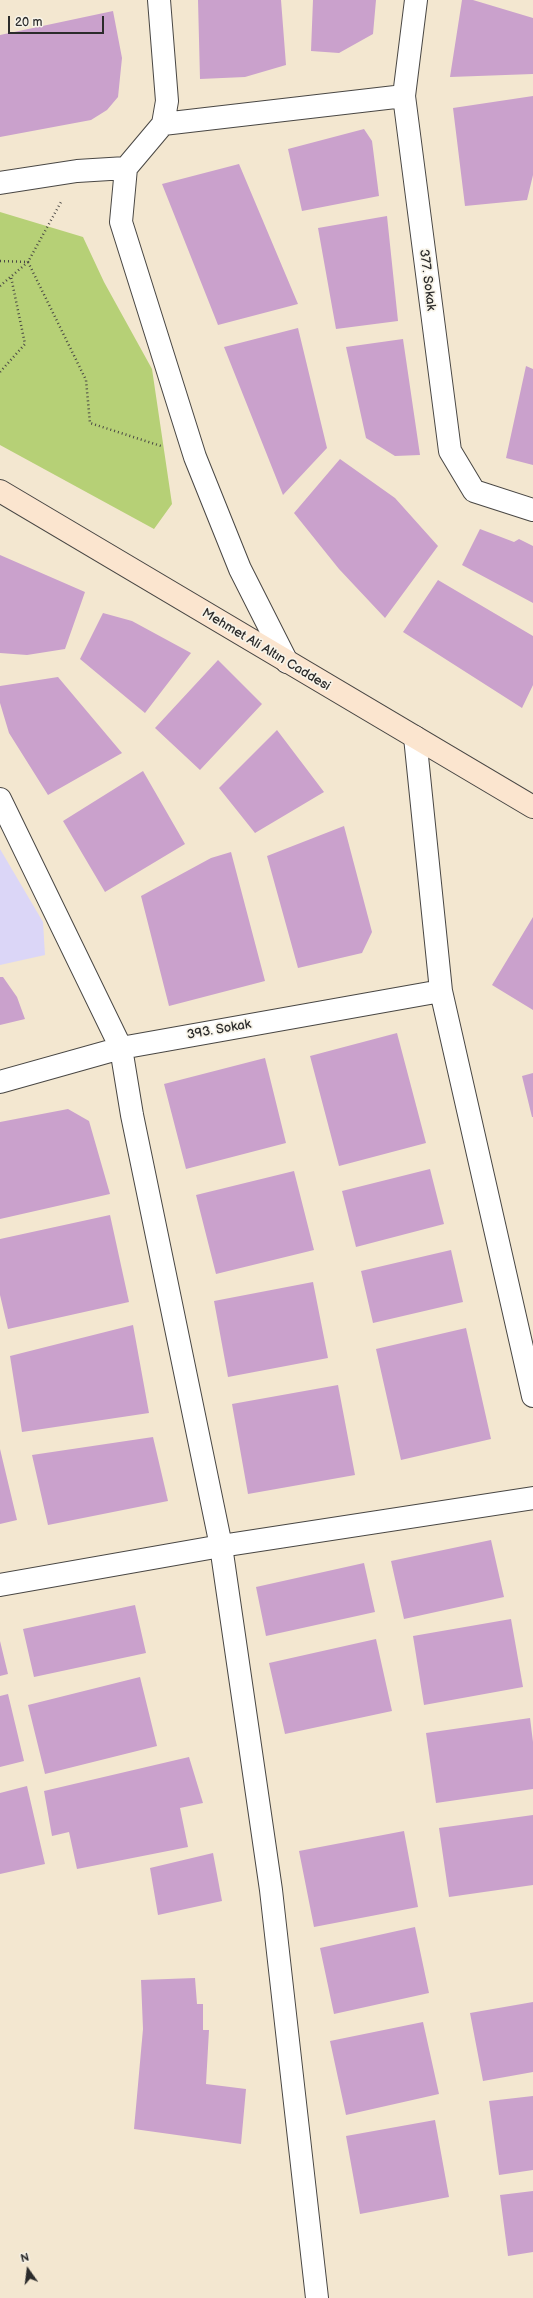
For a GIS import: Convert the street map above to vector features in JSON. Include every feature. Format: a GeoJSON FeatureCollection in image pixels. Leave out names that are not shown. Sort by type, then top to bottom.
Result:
{"type":"FeatureCollection","features":[{"type":"Feature","properties":{"kind":"street"},"geometry":{"type":"LineString","coordinates":[[159,0],[167,101],[163,124],[126,168],[121,222],[195,457],[240,569],[287,662]]}},
{"type":"Feature","properties":{"kind":"street","name":"377. Sokak"},"geometry":{"type":"LineString","coordinates":[[416,0],[404,96],[450,451],[474,491],[533,510]]}},
{"type":"Feature","properties":{"kind":"street"},"geometry":{"type":"LineString","coordinates":[[163,124],[404,96]]}},
{"type":"Feature","properties":{"kind":"street"},"geometry":{"type":"LineString","coordinates":[[0,183],[77,171],[126,168]]}},
{"type":"Feature","properties":{"kind":"street","name":"Mehmet Ali Altın Caddesi"},"geometry":{"type":"LineString","coordinates":[[0,491],[533,807]]}},
{"type":"Feature","properties":{"kind":"street"},"geometry":{"type":"LineString","coordinates":[[415,737],[441,991],[533,1396]]}},
{"type":"Feature","properties":{"kind":"street"},"geometry":{"type":"LineString","coordinates":[[0,799],[121,1048],[132,1115],[221,1546],[271,1890],[317,2298]]}},
{"type":"Feature","properties":{"kind":"street","name":"393. Sokak"},"geometry":{"type":"LineString","coordinates":[[0,1082],[121,1048],[441,991]]}},
{"type":"Feature","properties":{"kind":"street"},"geometry":{"type":"LineString","coordinates":[[0,1585],[221,1546],[533,1498]]}},
{"type":"Feature","properties":{"kind":"path"},"geometry":{"type":"LineString","coordinates":[[0,286],[28,262],[77,171]]}},
{"type":"Feature","properties":{"kind":"path"},"geometry":{"type":"LineString","coordinates":[[0,261],[28,262]]}},
{"type":"Feature","properties":{"kind":"path"},"geometry":{"type":"LineString","coordinates":[[28,262],[86,380],[90,423],[195,457]]}},
{"type":"Feature","properties":{"kind":"path"},"geometry":{"type":"LineString","coordinates":[[0,372],[25,344],[11,277]]}},
{"type":"Feature","properties":{"kind":"shaded area"},"geometry":{"type":"Polygon","coordinates":[[[0,849],[43,922],[45,955],[0,965],[0,849]]]}},
{"type":"Feature","properties":{"kind":"green space"},"geometry":{"type":"Polygon","coordinates":[[[0,212],[83,237],[104,282],[152,369],[172,504],[154,529],[0,445],[0,212]]]}},
{"type":"Feature","properties":{"kind":"building"},"geometry":{"type":"Polygon","coordinates":[[[198,0],[281,0],[286,65],[245,77],[200,79],[198,0]]]}},
{"type":"Feature","properties":{"kind":"building"},"geometry":{"type":"Polygon","coordinates":[[[313,0],[376,0],[373,34],[339,53],[311,51],[313,0]]]}},
{"type":"Feature","properties":{"kind":"building"},"geometry":{"type":"Polygon","coordinates":[[[462,0],[473,0],[533,18],[533,74],[450,77],[462,0]]]}},
{"type":"Feature","properties":{"kind":"building"},"geometry":{"type":"Polygon","coordinates":[[[113,11],[122,58],[118,97],[107,110],[91,120],[0,137],[0,35],[113,11]]]}},
{"type":"Feature","properties":{"kind":"building"},"geometry":{"type":"Polygon","coordinates":[[[533,96],[533,175],[527,200],[465,206],[453,108],[533,96]]]}},
{"type":"Feature","properties":{"kind":"building"},"geometry":{"type":"Polygon","coordinates":[[[364,129],[372,141],[379,196],[302,211],[288,149],[364,129]]]}},
{"type":"Feature","properties":{"kind":"building"},"geometry":{"type":"Polygon","coordinates":[[[239,164],[298,304],[218,325],[162,184],[239,164]]]}},
{"type":"Feature","properties":{"kind":"building"},"geometry":{"type":"Polygon","coordinates":[[[387,216],[398,321],[336,329],[318,228],[387,216]]]}},
{"type":"Feature","properties":{"kind":"building"},"geometry":{"type":"Polygon","coordinates":[[[298,328],[327,448],[283,495],[224,347],[298,328]]]}},
{"type":"Feature","properties":{"kind":"building"},"geometry":{"type":"Polygon","coordinates":[[[403,339],[420,455],[395,456],[366,438],[346,347],[403,339]]]}},
{"type":"Feature","properties":{"kind":"building"},"geometry":{"type":"Polygon","coordinates":[[[526,366],[533,369],[533,465],[506,458],[526,366]]]}},
{"type":"Feature","properties":{"kind":"building"},"geometry":{"type":"Polygon","coordinates":[[[340,459],[395,498],[438,546],[385,618],[339,569],[294,513],[340,459]]]}},
{"type":"Feature","properties":{"kind":"building"},"geometry":{"type":"Polygon","coordinates":[[[480,529],[514,542],[519,539],[533,546],[533,603],[462,565],[480,529]]]}},
{"type":"Feature","properties":{"kind":"building"},"geometry":{"type":"Polygon","coordinates":[[[0,555],[85,592],[65,649],[27,655],[0,653],[0,555]]]}},
{"type":"Feature","properties":{"kind":"building"},"geometry":{"type":"Polygon","coordinates":[[[438,580],[533,636],[533,685],[522,708],[403,632],[438,580]]]}},
{"type":"Feature","properties":{"kind":"building"},"geometry":{"type":"Polygon","coordinates":[[[103,613],[132,621],[191,653],[145,713],[80,659],[103,613]]]}},
{"type":"Feature","properties":{"kind":"building"},"geometry":{"type":"Polygon","coordinates":[[[218,660],[262,704],[200,770],[155,728],[218,660]]]}},
{"type":"Feature","properties":{"kind":"building"},"geometry":{"type":"Polygon","coordinates":[[[58,677],[122,753],[48,795],[9,733],[0,703],[0,686],[58,677]]]}},
{"type":"Feature","properties":{"kind":"building"},"geometry":{"type":"Polygon","coordinates":[[[277,730],[324,792],[255,833],[219,788],[277,730]]]}},
{"type":"Feature","properties":{"kind":"building"},"geometry":{"type":"Polygon","coordinates":[[[143,771],[185,844],[105,892],[63,821],[143,771]]]}},
{"type":"Feature","properties":{"kind":"building"},"geometry":{"type":"Polygon","coordinates":[[[344,826],[372,932],[362,953],[298,968],[267,856],[344,826]]]}},
{"type":"Feature","properties":{"kind":"building"},"geometry":{"type":"Polygon","coordinates":[[[231,852],[265,981],[169,1006],[141,896],[211,858],[231,852]]]}},
{"type":"Feature","properties":{"kind":"building"},"geometry":{"type":"Polygon","coordinates":[[[533,917],[533,1010],[492,985],[533,917]]]}},
{"type":"Feature","properties":{"kind":"building"},"geometry":{"type":"Polygon","coordinates":[[[0,977],[3,977],[17,997],[25,1019],[0,1025],[0,977]]]}},
{"type":"Feature","properties":{"kind":"building"},"geometry":{"type":"Polygon","coordinates":[[[397,1033],[426,1143],[339,1166],[310,1056],[397,1033]]]}},
{"type":"Feature","properties":{"kind":"building"},"geometry":{"type":"Polygon","coordinates":[[[265,1058],[286,1143],[186,1169],[164,1084],[265,1058]]]}},
{"type":"Feature","properties":{"kind":"building"},"geometry":{"type":"Polygon","coordinates":[[[533,1073],[533,1117],[532,1117],[522,1076],[533,1073]]]}},
{"type":"Feature","properties":{"kind":"building"},"geometry":{"type":"Polygon","coordinates":[[[68,1109],[89,1121],[110,1194],[0,1219],[0,1122],[68,1109]]]}},
{"type":"Feature","properties":{"kind":"building"},"geometry":{"type":"Polygon","coordinates":[[[430,1169],[444,1224],[356,1247],[342,1191],[430,1169]]]}},
{"type":"Feature","properties":{"kind":"building"},"geometry":{"type":"Polygon","coordinates":[[[294,1171],[314,1250],[216,1274],[196,1195],[294,1171]]]}},
{"type":"Feature","properties":{"kind":"building"},"geometry":{"type":"Polygon","coordinates":[[[110,1215],[129,1302],[8,1329],[0,1295],[0,1239],[110,1215]]]}},
{"type":"Feature","properties":{"kind":"building"},"geometry":{"type":"Polygon","coordinates":[[[451,1250],[463,1302],[373,1323],[361,1271],[451,1250]]]}},
{"type":"Feature","properties":{"kind":"building"},"geometry":{"type":"Polygon","coordinates":[[[313,1282],[328,1358],[228,1377],[214,1301],[313,1282]]]}},
{"type":"Feature","properties":{"kind":"building"},"geometry":{"type":"Polygon","coordinates":[[[133,1325],[149,1413],[22,1432],[10,1356],[133,1325]]]}},
{"type":"Feature","properties":{"kind":"building"},"geometry":{"type":"Polygon","coordinates":[[[466,1328],[491,1439],[401,1460],[376,1349],[466,1328]]]}},
{"type":"Feature","properties":{"kind":"building"},"geometry":{"type":"Polygon","coordinates":[[[338,1385],[355,1475],[248,1494],[232,1404],[338,1385]]]}},
{"type":"Feature","properties":{"kind":"building"},"geometry":{"type":"Polygon","coordinates":[[[153,1437],[168,1501],[48,1525],[32,1455],[153,1437]]]}},
{"type":"Feature","properties":{"kind":"building"},"geometry":{"type":"Polygon","coordinates":[[[0,1449],[17,1520],[0,1524],[0,1449]]]}},
{"type":"Feature","properties":{"kind":"building"},"geometry":{"type":"Polygon","coordinates":[[[491,1540],[504,1597],[404,1619],[391,1561],[491,1540]]]}},
{"type":"Feature","properties":{"kind":"building"},"geometry":{"type":"Polygon","coordinates":[[[364,1563],[375,1612],[266,1636],[256,1587],[364,1563]]]}},
{"type":"Feature","properties":{"kind":"building"},"geometry":{"type":"Polygon","coordinates":[[[135,1605],[146,1653],[34,1677],[23,1629],[135,1605]]]}},
{"type":"Feature","properties":{"kind":"building"},"geometry":{"type":"Polygon","coordinates":[[[511,1619],[523,1687],[424,1705],[413,1636],[511,1619]]]}},
{"type":"Feature","properties":{"kind":"building"},"geometry":{"type":"Polygon","coordinates":[[[376,1639],[392,1711],[285,1734],[269,1663],[376,1639]]]}},
{"type":"Feature","properties":{"kind":"building"},"geometry":{"type":"Polygon","coordinates":[[[0,1641],[8,1674],[0,1676],[0,1641]]]}},
{"type":"Feature","properties":{"kind":"building"},"geometry":{"type":"Polygon","coordinates":[[[140,1677],[157,1746],[45,1774],[28,1705],[140,1677]]]}},
{"type":"Feature","properties":{"kind":"building"},"geometry":{"type":"Polygon","coordinates":[[[8,1694],[24,1761],[0,1767],[0,1696],[8,1694]]]}},
{"type":"Feature","properties":{"kind":"building"},"geometry":{"type":"Polygon","coordinates":[[[530,1718],[533,1742],[533,1789],[436,1803],[426,1733],[530,1718]]]}},
{"type":"Feature","properties":{"kind":"building"},"geometry":{"type":"Polygon","coordinates":[[[189,1757],[203,1803],[180,1808],[188,1847],[77,1869],[69,1832],[52,1836],[44,1791],[189,1757]]]}},
{"type":"Feature","properties":{"kind":"building"},"geometry":{"type":"Polygon","coordinates":[[[27,1786],[45,1864],[0,1874],[0,1793],[27,1786]]]}},
{"type":"Feature","properties":{"kind":"building"},"geometry":{"type":"Polygon","coordinates":[[[533,1815],[533,1885],[449,1897],[439,1828],[533,1815]]]}},
{"type":"Feature","properties":{"kind":"building"},"geometry":{"type":"Polygon","coordinates":[[[404,1831],[418,1907],[314,1927],[299,1851],[404,1831]]]}},
{"type":"Feature","properties":{"kind":"building"},"geometry":{"type":"Polygon","coordinates":[[[213,1853],[222,1901],[158,1915],[150,1868],[213,1853]]]}},
{"type":"Feature","properties":{"kind":"building"},"geometry":{"type":"Polygon","coordinates":[[[415,1927],[429,1993],[334,2014],[320,1948],[415,1927]]]}},
{"type":"Feature","properties":{"kind":"building"},"geometry":{"type":"Polygon","coordinates":[[[195,1978],[197,2004],[203,2004],[203,2030],[209,2030],[206,2084],[246,2089],[241,2144],[134,2129],[143,2029],[141,1980],[195,1978]]]}},
{"type":"Feature","properties":{"kind":"building"},"geometry":{"type":"Polygon","coordinates":[[[533,2002],[533,2072],[483,2081],[470,2013],[533,2002]]]}},
{"type":"Feature","properties":{"kind":"building"},"geometry":{"type":"Polygon","coordinates":[[[423,2022],[439,2094],[346,2115],[330,2041],[423,2022]]]}},
{"type":"Feature","properties":{"kind":"building"},"geometry":{"type":"Polygon","coordinates":[[[533,2096],[533,2170],[499,2175],[489,2101],[533,2096]]]}},
{"type":"Feature","properties":{"kind":"building"},"geometry":{"type":"Polygon","coordinates":[[[435,2120],[449,2197],[360,2214],[346,2136],[435,2120]]]}},
{"type":"Feature","properties":{"kind":"building"},"geometry":{"type":"Polygon","coordinates":[[[533,2191],[533,2252],[508,2256],[500,2195],[533,2191]]]}}]}
